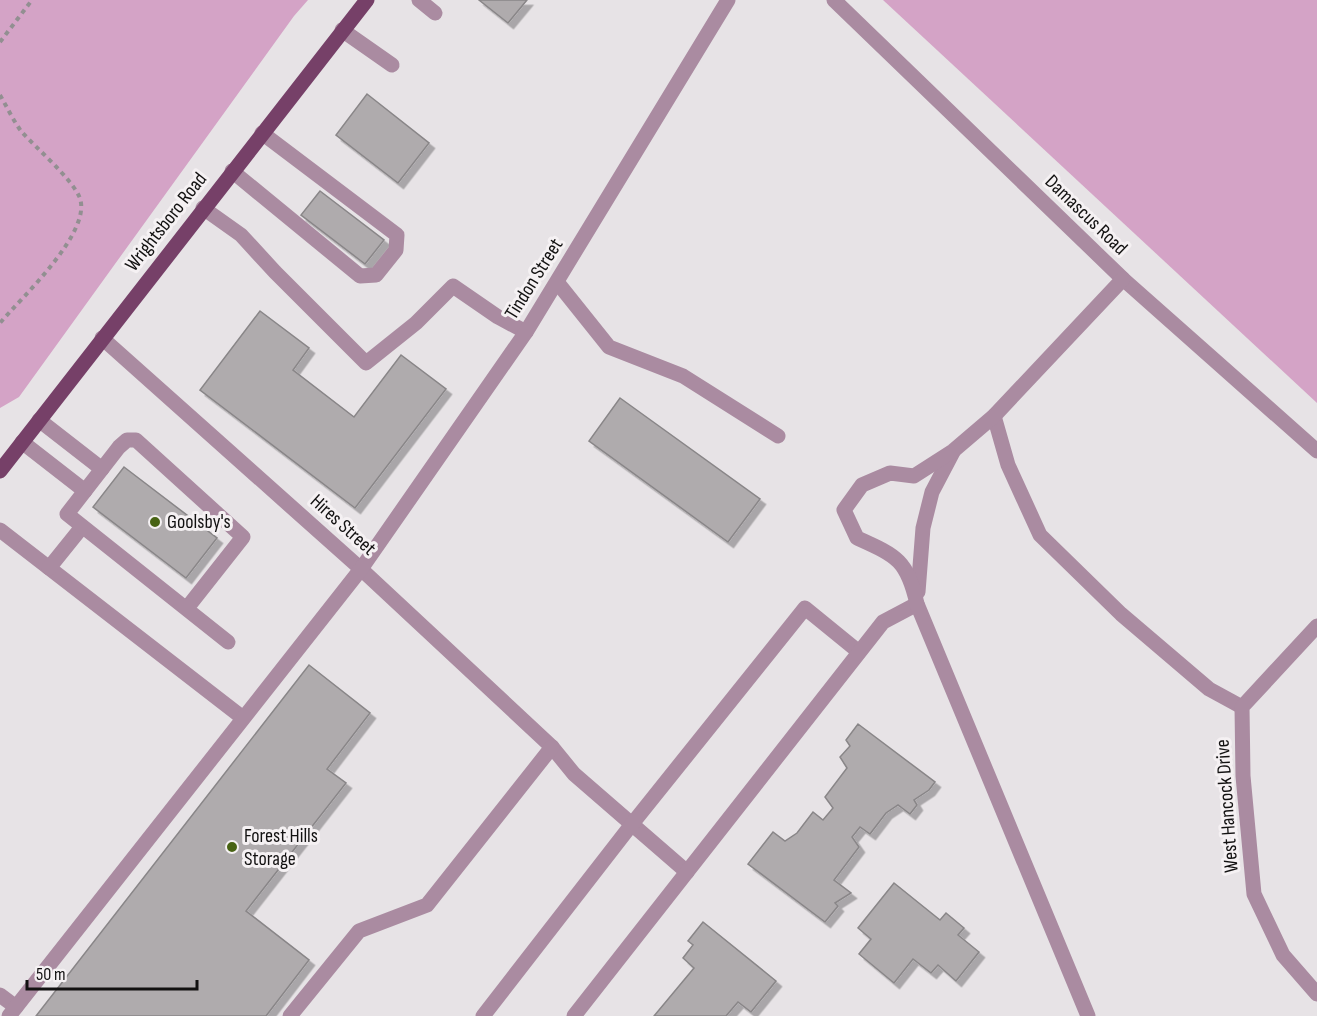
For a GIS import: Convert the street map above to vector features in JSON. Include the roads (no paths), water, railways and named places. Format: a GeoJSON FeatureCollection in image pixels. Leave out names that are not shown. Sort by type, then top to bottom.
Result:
{"type":"FeatureCollection","features":[{"type":"Feature","properties":{"kind":"main road","name":"Wrightsboro Road"},"geometry":{"type":"LineString","coordinates":[[0,471],[367,0]]}},
{"type":"Feature","properties":{"kind":"street"},"geometry":{"type":"LineString","coordinates":[[419,0],[435,13]]}},
{"type":"Feature","properties":{"kind":"street","name":"Tindon Street"},"geometry":{"type":"LineString","coordinates":[[13,1012],[360,569],[526,332],[728,0]]}},
{"type":"Feature","properties":{"kind":"street","name":"Damascus Road"},"geometry":{"type":"LineString","coordinates":[[840,2],[1123,279],[1317,451]]}},
{"type":"Feature","properties":{"kind":"street"},"geometry":{"type":"LineString","coordinates":[[342,30],[392,65]]}},
{"type":"Feature","properties":{"kind":"street"},"geometry":{"type":"LineString","coordinates":[[232,171],[360,276],[376,275],[396,250],[398,235],[262,133]]}},
{"type":"Feature","properties":{"kind":"street"},"geometry":{"type":"LineString","coordinates":[[203,208],[241,235],[366,363],[416,323],[453,286],[498,317],[526,332]]}},
{"type":"Feature","properties":{"kind":"street"},"geometry":{"type":"LineString","coordinates":[[1088,1016],[918,604],[911,580],[892,554],[857,538],[844,510],[862,485],[890,473],[914,476],[953,451],[994,416],[1123,279]]}},
{"type":"Feature","properties":{"kind":"street"},"geometry":{"type":"LineString","coordinates":[[556,282],[609,347],[683,376],[778,436]]}},
{"type":"Feature","properties":{"kind":"street","name":"Hires Street"},"geometry":{"type":"LineString","coordinates":[[102,338],[360,569],[552,747],[574,774],[687,872]]}},
{"type":"Feature","properties":{"kind":"street"},"geometry":{"type":"LineString","coordinates":[[994,416],[1008,465],[1040,535],[1121,614],[1209,689],[1242,707],[1317,626]]}},
{"type":"Feature","properties":{"kind":"street"},"geometry":{"type":"LineString","coordinates":[[39,420],[102,469]]}},
{"type":"Feature","properties":{"kind":"street"},"geometry":{"type":"LineString","coordinates":[[187,608],[243,537],[136,440],[127,440],[119,447],[67,514],[228,642]]}},
{"type":"Feature","properties":{"kind":"street"},"geometry":{"type":"LineString","coordinates":[[22,442],[85,491]]}},
{"type":"Feature","properties":{"kind":"street"},"geometry":{"type":"LineString","coordinates":[[918,604],[923,528],[932,492],[953,451]]}},
{"type":"Feature","properties":{"kind":"street"},"geometry":{"type":"LineString","coordinates":[[50,568],[82,526]]}},
{"type":"Feature","properties":{"kind":"street"},"geometry":{"type":"LineString","coordinates":[[0,530],[243,718]]}},
{"type":"Feature","properties":{"kind":"street"},"geometry":{"type":"LineString","coordinates":[[574,1016],[883,622],[918,604]]}},
{"type":"Feature","properties":{"kind":"street"},"geometry":{"type":"LineString","coordinates":[[483,1016],[632,824],[805,608],[860,652]]}},
{"type":"Feature","properties":{"kind":"street","name":"West Hancock Drive"},"geometry":{"type":"LineString","coordinates":[[1242,707],[1243,776],[1254,894],[1283,955],[1317,994]]}},
{"type":"Feature","properties":{"kind":"street"},"geometry":{"type":"LineString","coordinates":[[290,1016],[359,931],[427,905],[552,747]]}},
{"type":"Feature","properties":{"kind":"street"},"geometry":{"type":"LineString","coordinates":[[0,995],[13,1012]]}},
{"type":"Feature","properties":{"kind":"place","name":"Goolsby's"},"geometry":{"type":"Point","coordinates":[155,522]}},
{"type":"Feature","properties":{"kind":"place","name":"Forest Hills Storage"},"geometry":{"type":"Point","coordinates":[232,847]}}]}
